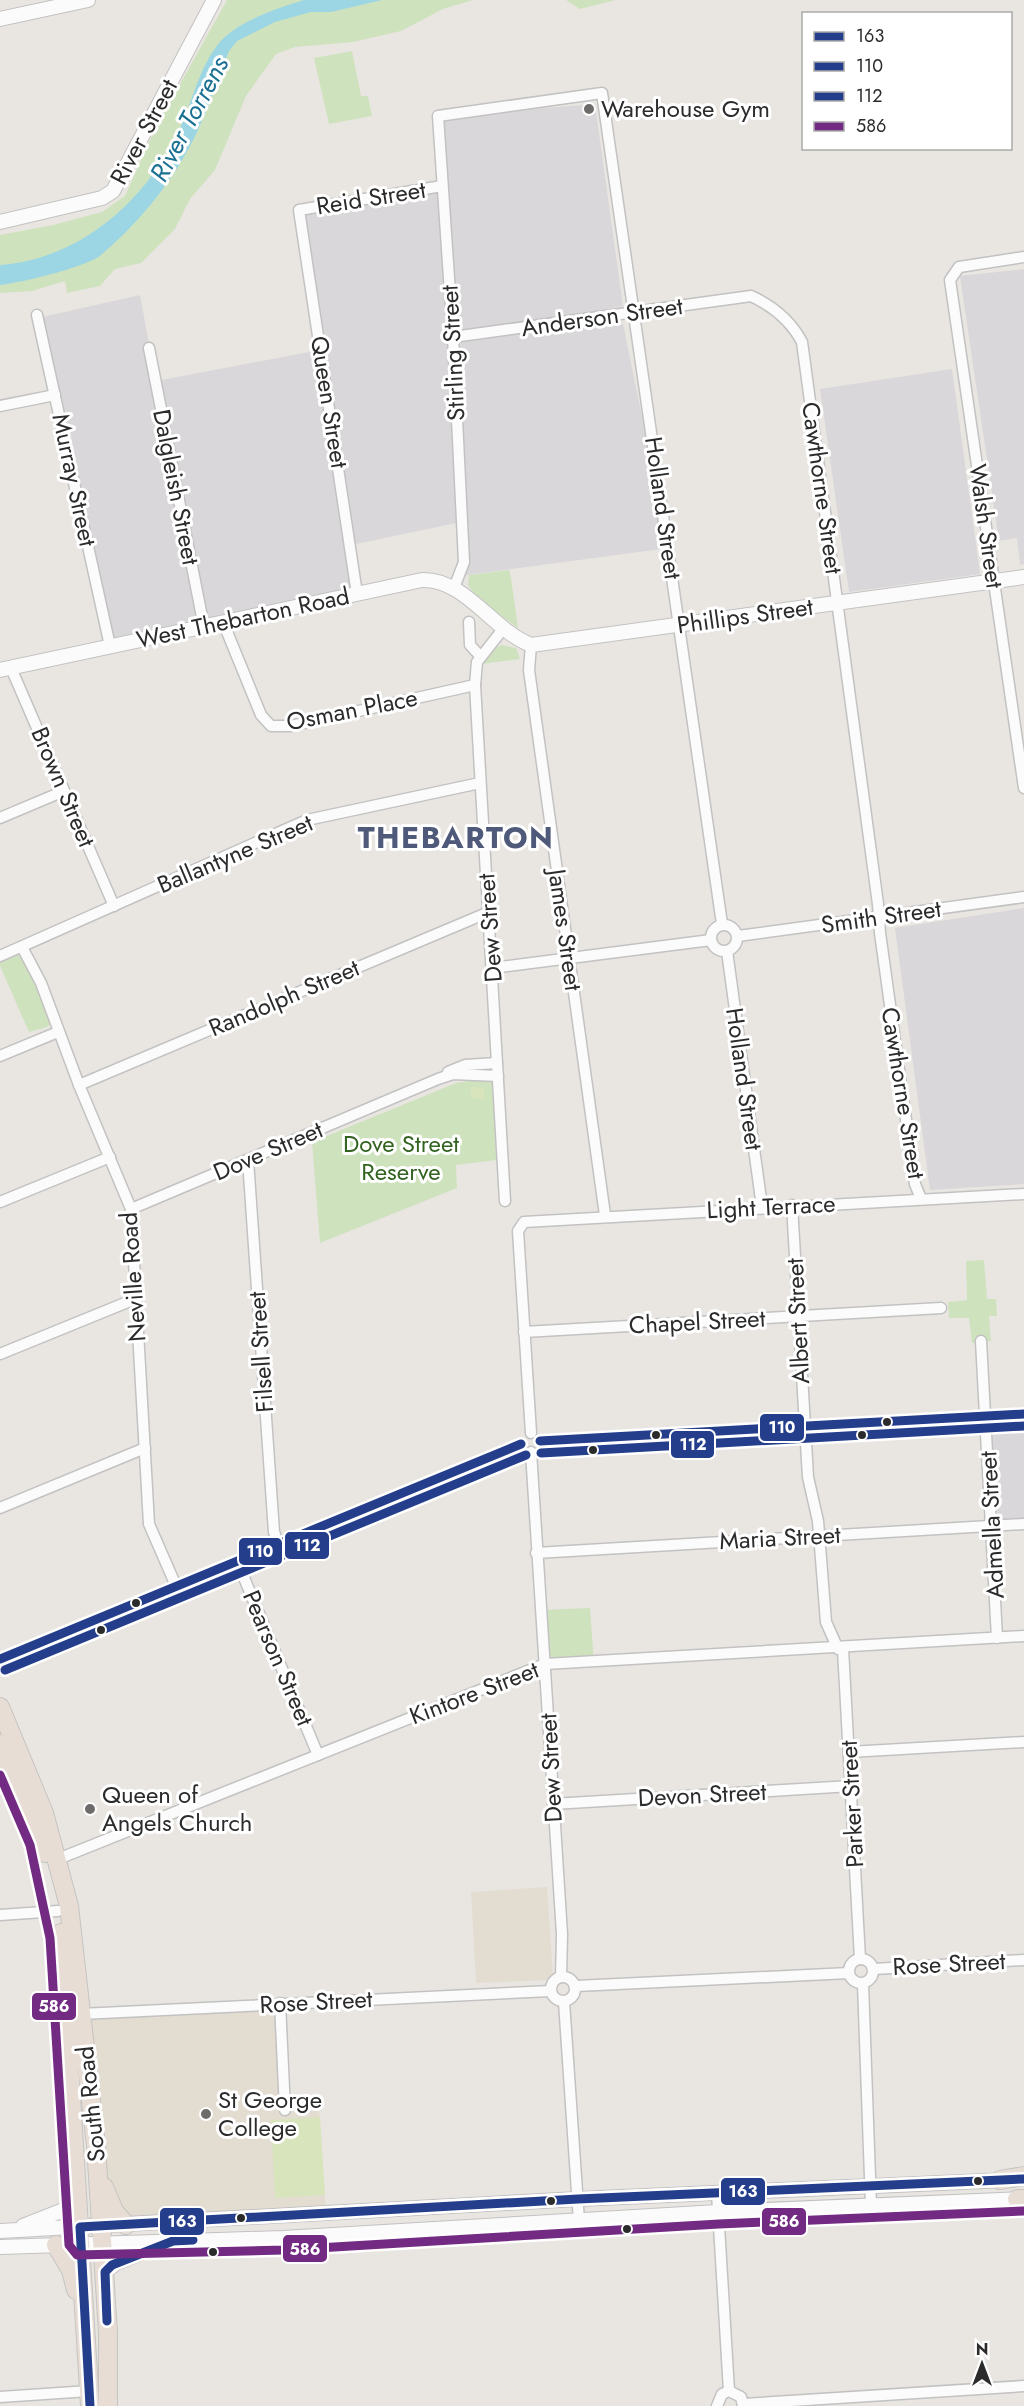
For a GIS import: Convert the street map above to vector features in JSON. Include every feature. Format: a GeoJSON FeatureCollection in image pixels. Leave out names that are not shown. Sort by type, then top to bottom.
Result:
{"type":"FeatureCollection","features":[{"type":"Feature","properties":{"kind":"highway","name":"South Road"},"geometry":{"type":"LineString","coordinates":[[0,1707],[38,1797],[58,1859],[72,1923],[78,2194],[89,2399]]}},
{"type":"Feature","properties":{"kind":"highway","name":"South Road"},"geometry":{"type":"LineString","coordinates":[[0,1744],[41,1841],[58,1911],[98,2168],[105,2272],[108,2406]]}},
{"type":"Feature","properties":{"kind":"highway"},"geometry":{"type":"LineString","coordinates":[[98,2168],[114,2211],[126,2225]]}},
{"type":"Feature","properties":{"kind":"highway"},"geometry":{"type":"LineString","coordinates":[[1000,2180],[1024,2178]]}},
{"type":"Feature","properties":{"kind":"highway"},"geometry":{"type":"LineString","coordinates":[[56,2245],[74,2277],[86,2326]]}},
{"type":"Feature","properties":{"kind":"main road"},"geometry":{"type":"LineString","coordinates":[[0,19],[88,0]]}},
{"type":"Feature","properties":{"kind":"main road","name":"River Street"},"geometry":{"type":"LineString","coordinates":[[0,222],[102,198],[113,191],[214,0]]}},
{"type":"Feature","properties":{"kind":"main road","name":"Phillips Street"},"geometry":{"type":"LineString","coordinates":[[531,645],[1024,577]]}},
{"type":"Feature","properties":{"kind":"main road","name":"West Thebarton Road"},"geometry":{"type":"LineString","coordinates":[[6,669],[422,580],[433,580],[454,588],[503,629]]}},
{"type":"Feature","properties":{"kind":"main road"},"geometry":{"type":"LineString","coordinates":[[503,629],[531,645]]}},
{"type":"Feature","properties":{"kind":"main road"},"geometry":{"type":"LineString","coordinates":[[102,2235],[126,2225],[578,2199],[1000,2180]]}},
{"type":"Feature","properties":{"kind":"main road"},"geometry":{"type":"LineString","coordinates":[[6,2231],[66,2209],[78,2194]]}},
{"type":"Feature","properties":{"kind":"main road"},"geometry":{"type":"LineString","coordinates":[[6,2231],[173,2241],[283,2238],[718,2212],[1022,2199]]}},
{"type":"Feature","properties":{"kind":"main road"},"geometry":{"type":"LineString","coordinates":[[0,2247],[56,2245],[80,2236]]}},
{"type":"Feature","properties":{"kind":"main road"},"geometry":{"type":"LineString","coordinates":[[105,2272],[116,2263],[173,2241]]}},
{"type":"Feature","properties":{"kind":"street","name":"Holland Street"},"geometry":{"type":"LineString","coordinates":[[438,116],[602,93],[722,924]]}},
{"type":"Feature","properties":{"kind":"street","name":"Stirling Street"},"geometry":{"type":"LineString","coordinates":[[438,116],[453,338],[464,562],[454,588]]}},
{"type":"Feature","properties":{"kind":"street","name":"Reid Street"},"geometry":{"type":"LineString","coordinates":[[299,210],[442,186]]}},
{"type":"Feature","properties":{"kind":"street","name":"Queen Street"},"geometry":{"type":"LineString","coordinates":[[299,210],[357,594]]}},
{"type":"Feature","properties":{"kind":"street","name":"Walsh Street"},"geometry":{"type":"LineString","coordinates":[[1024,257],[959,267],[950,280],[1024,788]]}},
{"type":"Feature","properties":{"kind":"street","name":"Anderson Street"},"geometry":{"type":"LineString","coordinates":[[453,338],[751,296]]}},
{"type":"Feature","properties":{"kind":"street","name":"Cawthorne Street"},"geometry":{"type":"LineString","coordinates":[[751,296],[763,302],[794,326],[802,342],[880,917],[881,944],[915,1184],[921,1199]]}},
{"type":"Feature","properties":{"kind":"street","name":"Murray Street"},"geometry":{"type":"LineString","coordinates":[[37,315],[110,646]]}},
{"type":"Feature","properties":{"kind":"street","name":"Dalgleish Street"},"geometry":{"type":"LineString","coordinates":[[149,348],[204,627]]}},
{"type":"Feature","properties":{"kind":"street"},"geometry":{"type":"LineString","coordinates":[[0,406],[55,395]]}},
{"type":"Feature","properties":{"kind":"street","name":"Osman Place"},"geometry":{"type":"LineString","coordinates":[[223,622],[261,715],[271,726],[291,726],[476,685]]}},
{"type":"Feature","properties":{"kind":"street"},"geometry":{"type":"LineString","coordinates":[[469,622],[470,645],[480,656],[503,629]]}},
{"type":"Feature","properties":{"kind":"street","name":"James Street"},"geometry":{"type":"LineString","coordinates":[[531,645],[528,660],[605,1215]]}},
{"type":"Feature","properties":{"kind":"street","name":"Dew Street"},"geometry":{"type":"LineString","coordinates":[[480,656],[477,662],[476,685],[480,783],[505,1201]]}},
{"type":"Feature","properties":{"kind":"street","name":"Brown Street"},"geometry":{"type":"LineString","coordinates":[[6,669],[64,791],[114,906]]}},
{"type":"Feature","properties":{"kind":"street","name":"Ballantyne Street"},"geometry":{"type":"LineString","coordinates":[[0,956],[307,820],[480,783]]}},
{"type":"Feature","properties":{"kind":"street"},"geometry":{"type":"LineString","coordinates":[[0,818],[64,791]]}},
{"type":"Feature","properties":{"kind":"street","name":"Smith Street"},"geometry":{"type":"LineString","coordinates":[[738,936],[1024,897]]}},
{"type":"Feature","properties":{"kind":"street","name":"Randolph Street"},"geometry":{"type":"LineString","coordinates":[[79,1085],[489,912]]}},
{"type":"Feature","properties":{"kind":"street"},"geometry":{"type":"LineString","coordinates":[[722,924],[735,929],[738,936],[737,943],[727,951],[720,950],[711,940],[711,933],[722,924]]}},
{"type":"Feature","properties":{"kind":"street"},"geometry":{"type":"LineString","coordinates":[[492,968],[711,940]]}},
{"type":"Feature","properties":{"kind":"street","name":"Neville Road"},"geometry":{"type":"LineString","coordinates":[[22,947],[41,983],[79,1085],[131,1209],[149,1524],[176,1586]]}},
{"type":"Feature","properties":{"kind":"street","name":"Holland Street"},"geometry":{"type":"LineString","coordinates":[[727,951],[762,1207]]}},
{"type":"Feature","properties":{"kind":"street"},"geometry":{"type":"LineString","coordinates":[[0,1056],[58,1032]]}},
{"type":"Feature","properties":{"kind":"street","name":"Dove Street"},"geometry":{"type":"LineString","coordinates":[[131,1209],[438,1079],[465,1065],[497,1063]]}},
{"type":"Feature","properties":{"kind":"street","name":"Dove Street"},"geometry":{"type":"LineString","coordinates":[[438,1079],[453,1074],[498,1076]]}},
{"type":"Feature","properties":{"kind":"street"},"geometry":{"type":"LineString","coordinates":[[0,1202],[110,1157]]}},
{"type":"Feature","properties":{"kind":"street","name":"Filsell Street"},"geometry":{"type":"LineString","coordinates":[[248,1160],[274,1532],[278,1543]]}},
{"type":"Feature","properties":{"kind":"street","name":"Light Terrace"},"geometry":{"type":"LineString","coordinates":[[524,1332],[518,1231],[520,1226],[529,1220],[1024,1194]]}},
{"type":"Feature","properties":{"kind":"street","name":"Albert Street"},"geometry":{"type":"LineString","coordinates":[[792,1206],[808,1477],[818,1521],[826,1622],[841,1649]]}},
{"type":"Feature","properties":{"kind":"street"},"geometry":{"type":"LineString","coordinates":[[0,1354],[135,1299]]}},
{"type":"Feature","properties":{"kind":"street","name":"Chapel Street"},"geometry":{"type":"LineString","coordinates":[[524,1332],[941,1308]]}},
{"type":"Feature","properties":{"kind":"street"},"geometry":{"type":"LineString","coordinates":[[521,1444],[524,1449],[531,1452],[537,1449],[524,1332]]}},
{"type":"Feature","properties":{"kind":"street","name":"Admella Street"},"geometry":{"type":"LineString","coordinates":[[981,1341],[993,1526],[997,1638]]}},
{"type":"Feature","properties":{"kind":"street"},"geometry":{"type":"LineString","coordinates":[[0,1659],[521,1444],[524,1436],[804,1427],[1024,1414]]}},
{"type":"Feature","properties":{"kind":"street"},"geometry":{"type":"LineString","coordinates":[[0,1508],[145,1448]]}},
{"type":"Feature","properties":{"kind":"street","name":"Dew Street"},"geometry":{"type":"LineString","coordinates":[[531,1452],[562,1934],[561,1977]]}},
{"type":"Feature","properties":{"kind":"street","name":"Maria Street"},"geometry":{"type":"LineString","coordinates":[[536,1553],[1024,1524]]}},
{"type":"Feature","properties":{"kind":"street","name":"Pearson Street"},"geometry":{"type":"LineString","coordinates":[[237,1561],[318,1755]]}},
{"type":"Feature","properties":{"kind":"street","name":"Kintore Street"},"geometry":{"type":"LineString","coordinates":[[58,1859],[545,1664],[841,1649],[1024,1636]]}},
{"type":"Feature","properties":{"kind":"street","name":"Parker Street"},"geometry":{"type":"LineString","coordinates":[[841,1649],[860,1959]]}},
{"type":"Feature","properties":{"kind":"street"},"geometry":{"type":"LineString","coordinates":[[849,1752],[1024,1742]]}},
{"type":"Feature","properties":{"kind":"street","name":"Devon Street"},"geometry":{"type":"LineString","coordinates":[[554,1804],[851,1786]]}},
{"type":"Feature","properties":{"kind":"street"},"geometry":{"type":"LineString","coordinates":[[0,1915],[58,1911]]}},
{"type":"Feature","properties":{"kind":"street"},"geometry":{"type":"LineString","coordinates":[[860,1959],[867,1960],[874,1969],[872,1978],[863,1984],[852,1980],[849,1973],[852,1963],[860,1959]]}},
{"type":"Feature","properties":{"kind":"street","name":"Rose Street"},"geometry":{"type":"LineString","coordinates":[[874,1969],[1024,1960]]}},
{"type":"Feature","properties":{"kind":"street"},"geometry":{"type":"LineString","coordinates":[[576,1986],[849,1973]]}},
{"type":"Feature","properties":{"kind":"street"},"geometry":{"type":"LineString","coordinates":[[564,2002],[554,1998],[551,1991],[554,1981],[561,1977],[569,1978],[576,1986]]}},
{"type":"Feature","properties":{"kind":"street"},"geometry":{"type":"LineString","coordinates":[[863,1984],[871,2205]]}},
{"type":"Feature","properties":{"kind":"street"},"geometry":{"type":"LineString","coordinates":[[564,2002],[574,1996],[576,1986]]}},
{"type":"Feature","properties":{"kind":"street","name":"Rose Street"},"geometry":{"type":"LineString","coordinates":[[74,2014],[551,1991]]}},
{"type":"Feature","properties":{"kind":"street"},"geometry":{"type":"LineString","coordinates":[[564,2002],[579,2221]]}},
{"type":"Feature","properties":{"kind":"street"},"geometry":{"type":"LineString","coordinates":[[280,2003],[285,2110]]}},
{"type":"Feature","properties":{"kind":"street"},"geometry":{"type":"LineString","coordinates":[[717,2193],[729,2391]]}},
{"type":"Feature","properties":{"kind":"street"},"geometry":{"type":"LineString","coordinates":[[717,2406],[722,2394],[729,2391],[741,2397],[743,2405],[1024,2386]]}},
{"type":"Feature","properties":{"kind":"street"},"geometry":{"type":"LineString","coordinates":[[0,2397],[89,2399]]}},
{"type":"Feature","properties":{"kind":"shaded area"},"geometry":{"type":"Polygon","coordinates":[[[595,104],[623,306],[461,337],[623,324],[669,548],[460,576],[461,522],[351,545],[357,594],[110,646],[38,318],[140,295],[156,381],[320,350],[299,210],[442,186],[438,116],[595,104]]]}},
{"type":"Feature","properties":{"kind":"shaded area"},"geometry":{"type":"Polygon","coordinates":[[[1024,269],[1024,564],[1020,565],[1017,538],[999,541],[960,276],[1024,269]]]}},
{"type":"Feature","properties":{"kind":"shaded area"},"geometry":{"type":"Polygon","coordinates":[[[952,369],[980,574],[849,592],[820,389],[952,369]]]}},
{"type":"Feature","properties":{"kind":"shaded area"},"geometry":{"type":"Polygon","coordinates":[[[1024,908],[1024,1184],[930,1190],[895,928],[1024,908]]]}},
{"type":"Feature","properties":{"kind":"shaded area"},"geometry":{"type":"Polygon","coordinates":[[[1024,1423],[1024,1521],[997,1523],[991,1424],[1024,1423]]]}},
{"type":"Feature","properties":{"kind":"shaded area"},"geometry":{"type":"Polygon","coordinates":[[[547,1887],[553,1975],[548,1980],[476,1983],[471,1892],[547,1887]]]}},
{"type":"Feature","properties":{"kind":"shaded area","name":"St George College"},"geometry":{"type":"Polygon","coordinates":[[[280,2003],[285,2110],[319,2108],[326,2214],[126,2225],[98,2168],[81,2014],[280,2003]]]}},
{"type":"Feature","properties":{"kind":"green space"},"geometry":{"type":"Polygon","coordinates":[[[227,0],[473,0],[443,9],[401,31],[353,42],[295,47],[276,54],[246,96],[215,170],[190,199],[175,229],[141,263],[115,269],[100,286],[67,293],[65,281],[32,291],[0,293],[0,235],[53,225],[102,212],[125,196],[155,129],[227,0]]]}},
{"type":"Feature","properties":{"kind":"green space"},"geometry":{"type":"Polygon","coordinates":[[[566,0],[616,0],[580,9],[566,0]]]}},
{"type":"Feature","properties":{"kind":"green space"},"geometry":{"type":"Polygon","coordinates":[[[352,51],[361,96],[368,96],[372,116],[329,124],[314,58],[352,51]]]}},
{"type":"Feature","properties":{"kind":"green space"},"geometry":{"type":"Polygon","coordinates":[[[509,570],[518,628],[477,598],[468,585],[469,575],[509,570]]]}},
{"type":"Feature","properties":{"kind":"green space"},"geometry":{"type":"Polygon","coordinates":[[[501,645],[516,648],[520,659],[482,664],[491,652],[501,645]]]}},
{"type":"Feature","properties":{"kind":"green space"},"geometry":{"type":"Polygon","coordinates":[[[19,955],[39,985],[51,1023],[47,1027],[29,1032],[0,966],[0,963],[19,955]]]}},
{"type":"Feature","properties":{"kind":"green space","name":"Dove Street Reserve"},"geometry":{"type":"Polygon","coordinates":[[[494,1077],[496,1160],[456,1165],[457,1188],[320,1243],[312,1142],[456,1083],[494,1077]]]}},
{"type":"Feature","properties":{"kind":"green space"},"geometry":{"type":"Polygon","coordinates":[[[471,1087],[484,1088],[484,1099],[471,1098],[471,1087]]]}},
{"type":"Feature","properties":{"kind":"green space"},"geometry":{"type":"Polygon","coordinates":[[[984,1260],[987,1299],[996,1299],[997,1316],[989,1316],[991,1341],[972,1343],[969,1318],[949,1318],[948,1302],[967,1300],[966,1261],[984,1260]]]}},
{"type":"Feature","properties":{"kind":"green space"},"geometry":{"type":"Polygon","coordinates":[[[590,1608],[594,1662],[545,1664],[541,1610],[590,1608]]]}},
{"type":"Feature","properties":{"kind":"green space"},"geometry":{"type":"Polygon","coordinates":[[[320,2117],[325,2195],[275,2198],[271,2120],[320,2117]]]}},
{"type":"Feature","properties":{"kind":"water","name":"River Torrens"},"geometry":{"type":"Polygon","coordinates":[[[304,0],[382,0],[331,12],[311,12],[275,22],[237,41],[229,51],[206,112],[188,149],[167,183],[143,214],[93,260],[53,274],[0,285],[0,265],[29,261],[56,252],[105,224],[126,205],[146,184],[163,160],[182,124],[209,57],[223,38],[256,18],[304,0]]]}},
{"type":"Feature","properties":{"kind":"transit line","name":"110"},"geometry":{"type":"LineString","coordinates":[[540,1441],[1024,1414]]}},
{"type":"Feature","properties":{"kind":"transit line","name":"112"},"geometry":{"type":"LineString","coordinates":[[541,1453],[1024,1426]]}},
{"type":"Feature","properties":{"kind":"transit line","name":"110"},"geometry":{"type":"LineString","coordinates":[[0,1659],[521,1444]]}},
{"type":"Feature","properties":{"kind":"transit line","name":"112"},"geometry":{"type":"LineString","coordinates":[[5,1670],[526,1455]]}},
{"type":"Feature","properties":{"kind":"transit line","name":"586"},"geometry":{"type":"LineString","coordinates":[[0,1775],[30,1845],[50,1938],[69,2245],[77,2255],[284,2250],[719,2224],[1024,2211]]}},
{"type":"Feature","properties":{"kind":"transit line","name":"163"},"geometry":{"type":"LineString","coordinates":[[90,2406],[80,2227],[578,2199],[1024,2179]]}},
{"type":"Feature","properties":{"kind":"transit line","name":"163"},"geometry":{"type":"LineString","coordinates":[[107,2321],[105,2272],[112,2265],[173,2241],[193,2240]]}},
{"type":"Feature","properties":{"kind":"place","name":"Warehouse Gym"},"geometry":{"type":"Point","coordinates":[589,109]}},
{"type":"Feature","properties":{"kind":"place","name":"Queen of Angels Church"},"geometry":{"type":"Point","coordinates":[90,1809]}},
{"type":"Feature","properties":{"kind":"place","name":"St George College"},"geometry":{"type":"Point","coordinates":[206,2114]}},
{"type":"Feature","properties":{"kind":"district","name":"THEBARTON"},"geometry":{"type":"Point","coordinates":[456,838]}}]}
